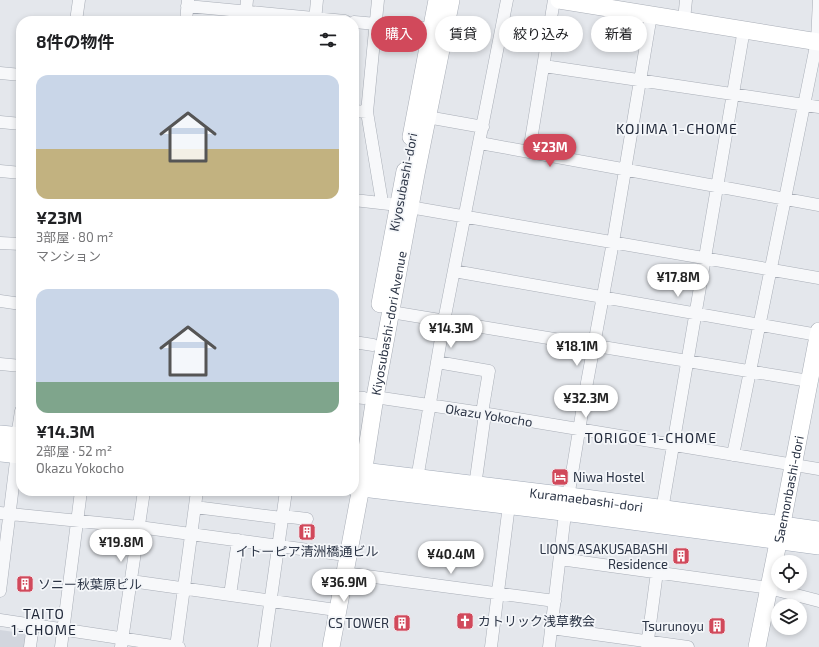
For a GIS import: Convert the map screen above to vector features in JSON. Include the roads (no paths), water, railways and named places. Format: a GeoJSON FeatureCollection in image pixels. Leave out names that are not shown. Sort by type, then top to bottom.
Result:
{"type":"FeatureCollection","features":[{"type":"Feature","properties":{"kind":"main road","name":"Kuramaebashi-dori"},"geometry":{"type":"LineString","coordinates":[[359,478],[417,479],[475,486],[568,504],[780,532],[819,531]]}},
{"type":"Feature","properties":{"kind":"main road","name":"Kuramaebashi-dori"},"geometry":{"type":"LineString","coordinates":[[359,479],[509,505],[568,504],[662,510],[780,532],[819,545]]}},
{"type":"Feature","properties":{"kind":"street"},"geometry":{"type":"LineString","coordinates":[[76,16],[78,0]]}},
{"type":"Feature","properties":{"kind":"street"},"geometry":{"type":"LineString","coordinates":[[315,16],[317,0]]}},
{"type":"Feature","properties":{"kind":"street"},"geometry":{"type":"LineString","coordinates":[[377,16],[378,0]]}},
{"type":"Feature","properties":{"kind":"street","name":"Kiyosubashi-dori"},"geometry":{"type":"LineString","coordinates":[[364,398],[397,205],[439,0]]}},
{"type":"Feature","properties":{"kind":"street","name":"Kiyosubashi-dori Avenue"},"geometry":{"type":"LineString","coordinates":[[359,448],[364,398],[390,312],[397,205],[427,117],[439,0]]}},
{"type":"Feature","properties":{"kind":"street"},"geometry":{"type":"LineString","coordinates":[[417,479],[444,320],[466,217],[507,0]]}},
{"type":"Feature","properties":{"kind":"street"},"geometry":{"type":"LineString","coordinates":[[529,152],[554,0]]}},
{"type":"Feature","properties":{"kind":"street"},"geometry":{"type":"LineString","coordinates":[[559,0],[818,41]]}},
{"type":"Feature","properties":{"kind":"street"},"geometry":{"type":"LineString","coordinates":[[684,20],[686,0]]}},
{"type":"Feature","properties":{"kind":"street"},"geometry":{"type":"LineString","coordinates":[[733,455],[784,199],[818,41],[819,0]]}},
{"type":"Feature","properties":{"kind":"street"},"geometry":{"type":"LineString","coordinates":[[187,16],[188,3],[284,16]]}},
{"type":"Feature","properties":{"kind":"street"},"geometry":{"type":"LineString","coordinates":[[549,647],[579,430],[613,242],[651,15]]}},
{"type":"Feature","properties":{"kind":"street"},"geometry":{"type":"LineString","coordinates":[[359,22],[371,24]]}},
{"type":"Feature","properties":{"kind":"street"},"geometry":{"type":"LineString","coordinates":[[427,28],[433,29]]}},
{"type":"Feature","properties":{"kind":"street"},"geometry":{"type":"LineString","coordinates":[[662,510],[744,30]]}},
{"type":"Feature","properties":{"kind":"street"},"geometry":{"type":"LineString","coordinates":[[373,52],[367,112],[397,205]]}},
{"type":"Feature","properties":{"kind":"street"},"geometry":{"type":"LineString","coordinates":[[544,66],[819,107]]}},
{"type":"Feature","properties":{"kind":"street"},"geometry":{"type":"LineString","coordinates":[[0,73],[16,75]]}},
{"type":"Feature","properties":{"kind":"street"},"geometry":{"type":"LineString","coordinates":[[359,111],[367,112]]}},
{"type":"Feature","properties":{"kind":"street"},"geometry":{"type":"LineString","coordinates":[[427,117],[483,127]]}},
{"type":"Feature","properties":{"kind":"street"},"geometry":{"type":"LineString","coordinates":[[0,122],[16,124]]}},
{"type":"Feature","properties":{"kind":"street"},"geometry":{"type":"LineString","coordinates":[[480,143],[819,205]]}},
{"type":"Feature","properties":{"kind":"street"},"geometry":{"type":"LineString","coordinates":[[0,171],[16,173]]}},
{"type":"Feature","properties":{"kind":"street"},"geometry":{"type":"LineString","coordinates":[[359,201],[397,205],[819,278]]}},
{"type":"Feature","properties":{"kind":"street"},"geometry":{"type":"LineString","coordinates":[[0,243],[16,244]]}},
{"type":"Feature","properties":{"kind":"street"},"geometry":{"type":"LineString","coordinates":[[454,271],[759,325],[819,333]]}},
{"type":"Feature","properties":{"kind":"street"},"geometry":{"type":"LineString","coordinates":[[0,302],[16,304]]}},
{"type":"Feature","properties":{"kind":"street"},"geometry":{"type":"LineString","coordinates":[[390,312],[809,381]]}},
{"type":"Feature","properties":{"kind":"street","name":"Saemonbashi-dori"},"geometry":{"type":"LineString","coordinates":[[757,647],[819,333]]}},
{"type":"Feature","properties":{"kind":"street"},"geometry":{"type":"LineString","coordinates":[[359,343],[373,345]]}},
{"type":"Feature","properties":{"kind":"street"},"geometry":{"type":"LineString","coordinates":[[437,362],[489,371],[475,486]]}},
{"type":"Feature","properties":{"kind":"street"},"geometry":{"type":"LineString","coordinates":[[0,364],[16,366]]}},
{"type":"Feature","properties":{"kind":"street","name":"Okazu Yokocho"},"geometry":{"type":"LineString","coordinates":[[364,398],[483,413],[673,446],[819,469]]}},
{"type":"Feature","properties":{"kind":"street"},"geometry":{"type":"LineString","coordinates":[[0,591],[5,513],[13,445],[16,432]]}},
{"type":"Feature","properties":{"kind":"street"},"geometry":{"type":"LineString","coordinates":[[61,647],[80,496]]}},
{"type":"Feature","properties":{"kind":"street"},"geometry":{"type":"LineString","coordinates":[[122,643],[143,496]]}},
{"type":"Feature","properties":{"kind":"street"},"geometry":{"type":"LineString","coordinates":[[0,620],[63,629],[122,643],[177,647],[196,496]]}},
{"type":"Feature","properties":{"kind":"street"},"geometry":{"type":"LineString","coordinates":[[264,647],[285,496]]}},
{"type":"Feature","properties":{"kind":"street"},"geometry":{"type":"LineString","coordinates":[[322,647],[338,554],[352,496]]}},
{"type":"Feature","properties":{"kind":"street","name":"Kiyosubashi-dori Avenue"},"geometry":{"type":"LineString","coordinates":[[331,647],[344,573],[354,496]]}},
{"type":"Feature","properties":{"kind":"street"},"geometry":{"type":"LineString","coordinates":[[491,647],[509,505]]}},
{"type":"Feature","properties":{"kind":"street"},"geometry":{"type":"LineString","coordinates":[[195,508],[307,519]]}},
{"type":"Feature","properties":{"kind":"street"},"geometry":{"type":"LineString","coordinates":[[5,513],[139,527],[338,554]]}},
{"type":"Feature","properties":{"kind":"street"},"geometry":{"type":"LineString","coordinates":[[230,595],[238,540]]}},
{"type":"Feature","properties":{"kind":"street"},"geometry":{"type":"LineString","coordinates":[[560,559],[769,588],[819,601]]}},
{"type":"Feature","properties":{"kind":"street"},"geometry":{"type":"LineString","coordinates":[[647,644],[657,572]]}},
{"type":"Feature","properties":{"kind":"street"},"geometry":{"type":"LineString","coordinates":[[344,573],[555,601]]}},
{"type":"Feature","properties":{"kind":"street"},"geometry":{"type":"LineString","coordinates":[[131,581],[329,609]]}},
{"type":"Feature","properties":{"kind":"street"},"geometry":{"type":"LineString","coordinates":[[30,647],[33,625]]}},
{"type":"Feature","properties":{"kind":"street"},"geometry":{"type":"LineString","coordinates":[[552,628],[647,644],[688,647]]}},
{"type":"Feature","properties":{"kind":"place","name":"Niwa Hostel"},"geometry":{"type":"Point","coordinates":[560,477]}},
{"type":"Feature","properties":{"kind":"place","name":"イトーピア清洲橋通ビル"},"geometry":{"type":"Point","coordinates":[307,532]}},
{"type":"Feature","properties":{"kind":"place","name":"LIONS ASAKUSABASHI Residence"},"geometry":{"type":"Point","coordinates":[681,556]}},
{"type":"Feature","properties":{"kind":"place","name":"ソニー秋葉原ビル"},"geometry":{"type":"Point","coordinates":[25,584]}},
{"type":"Feature","properties":{"kind":"place","name":"カトリック浅草教会"},"geometry":{"type":"Point","coordinates":[465,621]}},
{"type":"Feature","properties":{"kind":"place","name":"CS TOWER"},"geometry":{"type":"Point","coordinates":[402,623]}},
{"type":"Feature","properties":{"kind":"place","name":"Tsurunoyu"},"geometry":{"type":"Point","coordinates":[717,626]}},
{"type":"Feature","properties":{"kind":"district","name":"KOJIMA 1-CHOME"},"geometry":{"type":"Point","coordinates":[677,129]}},
{"type":"Feature","properties":{"kind":"district","name":"TORIGOE 1-CHOME"},"geometry":{"type":"Point","coordinates":[651,438]}},
{"type":"Feature","properties":{"kind":"district","name":"TAITO 1-CHOME"},"geometry":{"type":"Point","coordinates":[44,622]}}]}
